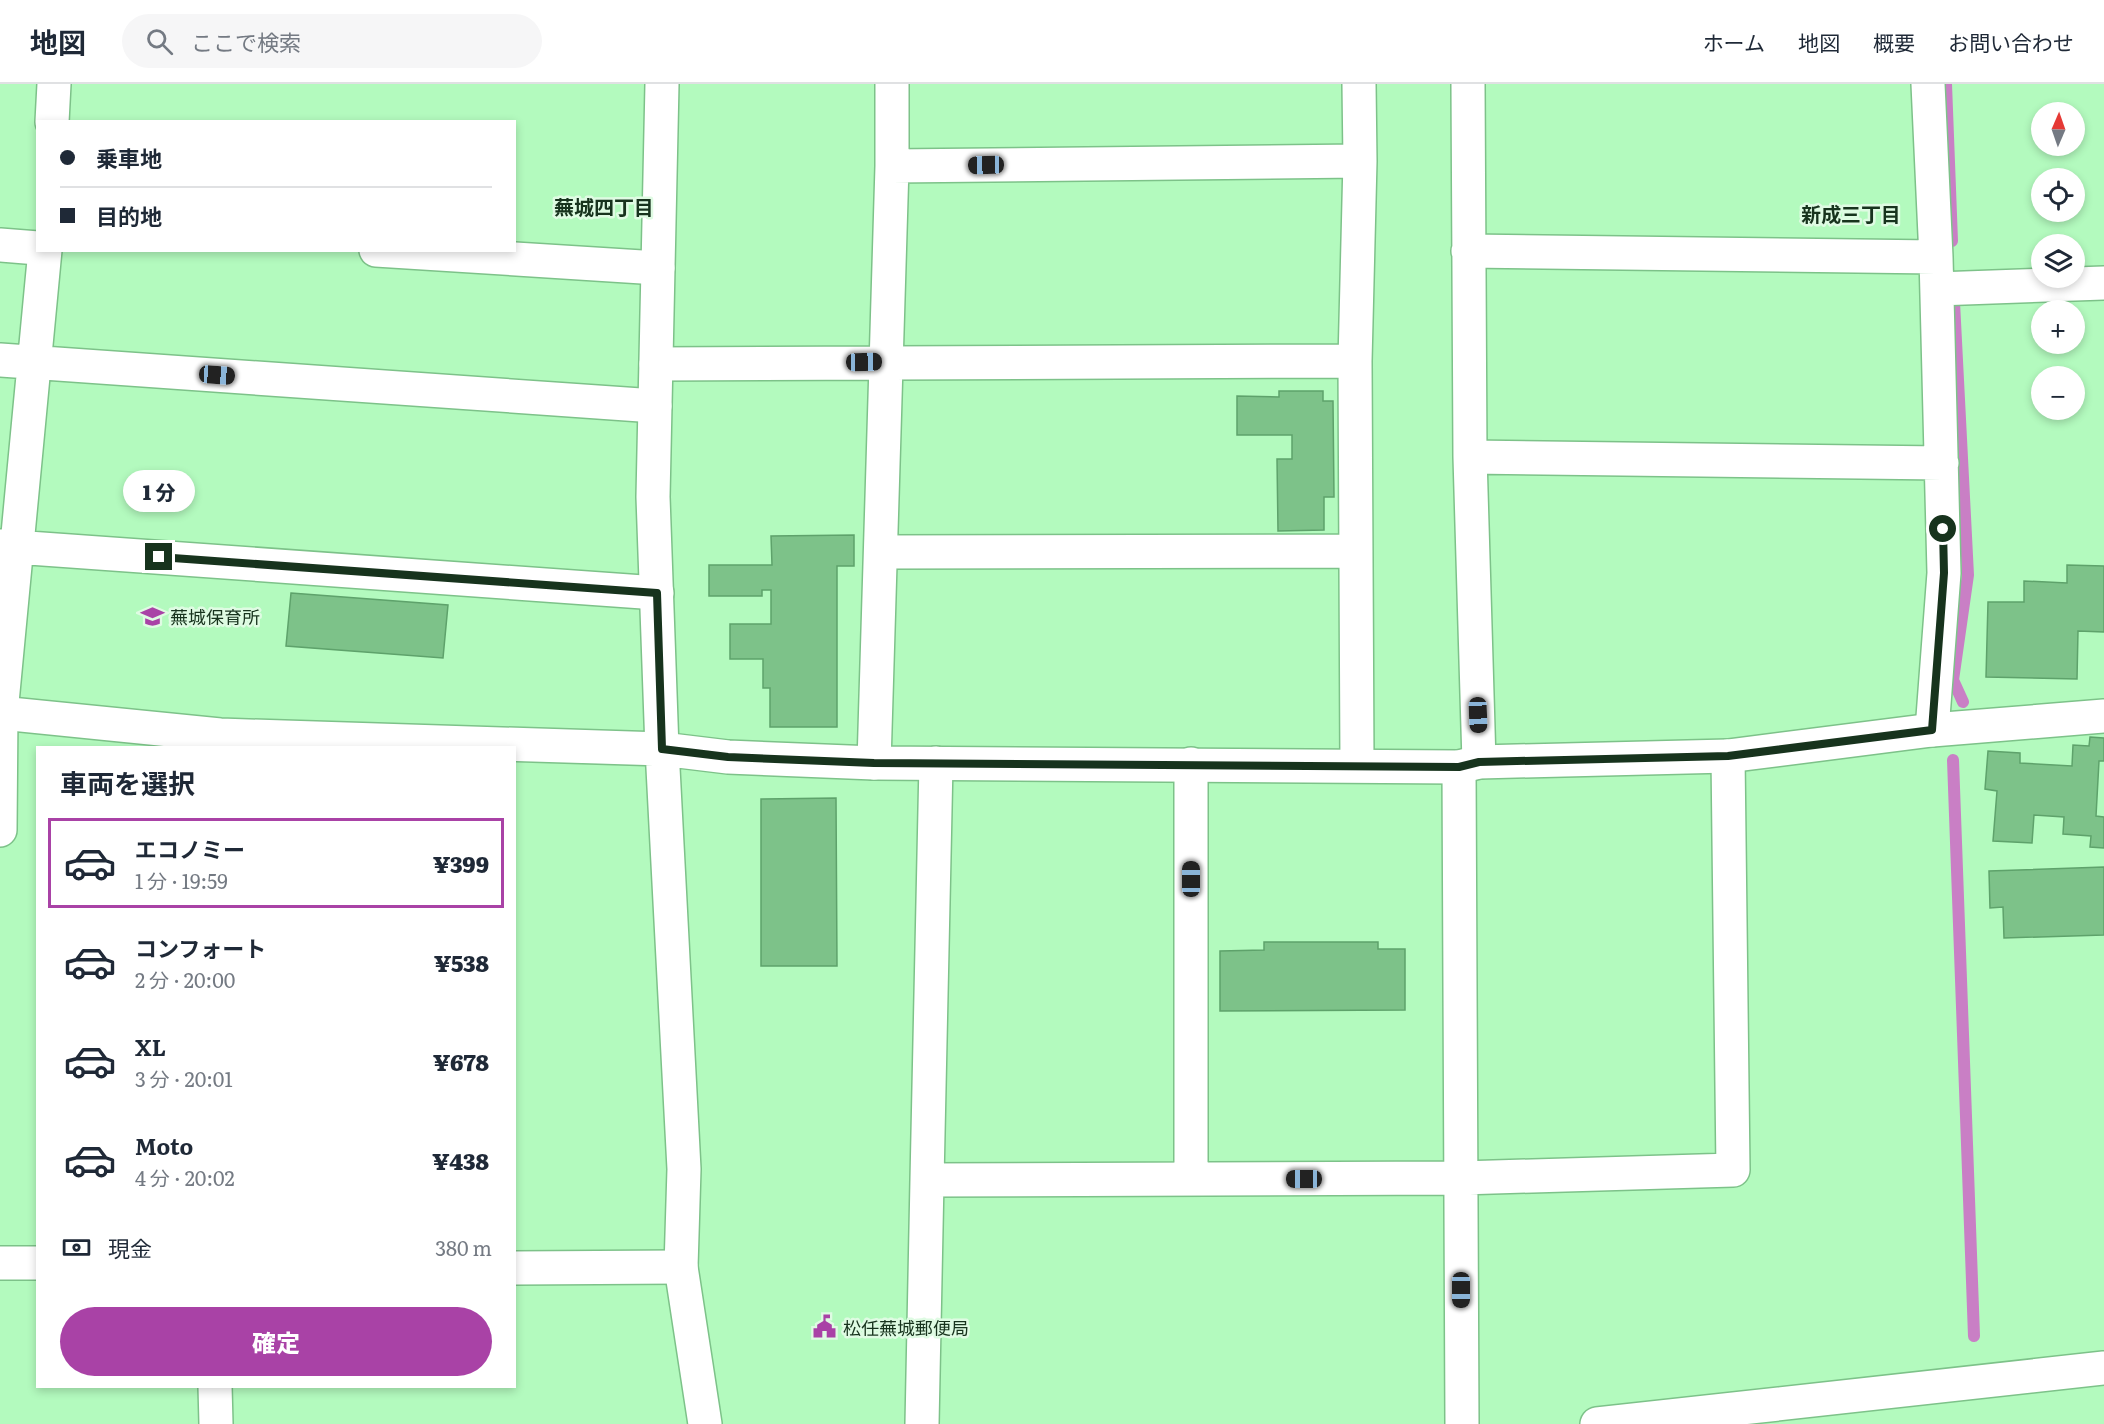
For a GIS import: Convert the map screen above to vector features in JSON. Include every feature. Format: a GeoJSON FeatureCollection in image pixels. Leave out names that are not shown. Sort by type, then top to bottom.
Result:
{"type":"FeatureCollection","features":[{"type":"Feature","properties":{"kind":"street"},"geometry":{"type":"LineString","coordinates":[[52,120],[54,84]]}},
{"type":"Feature","properties":{"kind":"street"},"geometry":{"type":"LineString","coordinates":[[662,84],[653,497],[662,749],[684,1169],[681,1267],[705,1424]]}},
{"type":"Feature","properties":{"kind":"street"},"geometry":{"type":"LineString","coordinates":[[874,763],[892,166],[891,84]]}},
{"type":"Feature","properties":{"kind":"street"},"geometry":{"type":"LineString","coordinates":[[1357,765],[1355,361],[1360,161],[1359,84]]}},
{"type":"Feature","properties":{"kind":"street"},"geometry":{"type":"LineString","coordinates":[[1462,1424],[1461,1178],[1469,764],[1468,84]]}},
{"type":"Feature","properties":{"kind":"street"},"geometry":{"type":"LineString","coordinates":[[1928,84],[1936,273],[1944,573],[1932,730]]}},
{"type":"Feature","properties":{"kind":"street"},"geometry":{"type":"LineString","coordinates":[[892,166],[1360,161]]}},
{"type":"Feature","properties":{"kind":"street"},"geometry":{"type":"LineString","coordinates":[[0,244],[36,248]]}},
{"type":"Feature","properties":{"kind":"street"},"geometry":{"type":"LineString","coordinates":[[0,830],[1,713],[8,546],[45,252]]}},
{"type":"Feature","properties":{"kind":"street"},"geometry":{"type":"LineString","coordinates":[[407,252],[658,268]]}},
{"type":"Feature","properties":{"kind":"street"},"geometry":{"type":"LineString","coordinates":[[1468,252],[1936,273],[2104,283]]}},
{"type":"Feature","properties":{"kind":"street"},"geometry":{"type":"LineString","coordinates":[[0,360],[655,406]]}},
{"type":"Feature","properties":{"kind":"street"},"geometry":{"type":"LineString","coordinates":[[656,364],[887,361],[1355,361]]}},
{"type":"Feature","properties":{"kind":"street"},"geometry":{"type":"LineString","coordinates":[[1470,457],[1942,463]]}},
{"type":"Feature","properties":{"kind":"street"},"geometry":{"type":"LineString","coordinates":[[8,546],[657,593]]}},
{"type":"Feature","properties":{"kind":"street"},"geometry":{"type":"LineString","coordinates":[[881,552],[1356,551]]}},
{"type":"Feature","properties":{"kind":"street"},"geometry":{"type":"LineString","coordinates":[[1,713],[220,741],[498,746]]}},
{"type":"Feature","properties":{"kind":"street"},"geometry":{"type":"LineString","coordinates":[[516,746],[662,749],[728,757],[874,763],[1469,764],[1728,756],[1932,730],[2104,716]]}},
{"type":"Feature","properties":{"kind":"street"},"geometry":{"type":"LineString","coordinates":[[927,1180],[1461,1178],[1733,1170],[1728,756]]}},
{"type":"Feature","properties":{"kind":"street"},"geometry":{"type":"LineString","coordinates":[[922,1424],[936,763]]}},
{"type":"Feature","properties":{"kind":"street"},"geometry":{"type":"LineString","coordinates":[[1191,764],[1191,1179]]}},
{"type":"Feature","properties":{"kind":"street"},"geometry":{"type":"LineString","coordinates":[[0,1263],[36,1263]]}},
{"type":"Feature","properties":{"kind":"street"},"geometry":{"type":"LineString","coordinates":[[516,1269],[681,1267]]}},
{"type":"Feature","properties":{"kind":"street"},"geometry":{"type":"LineString","coordinates":[[1597,1424],[2104,1368]]}},
{"type":"Feature","properties":{"kind":"street"},"geometry":{"type":"LineString","coordinates":[[215,1388],[216,1424]]}},
{"type":"Feature","properties":{"kind":"building"},"geometry":{"type":"Polygon","coordinates":[[[1279,391],[1323,391],[1323,401],[1333,401],[1334,497],[1324,497],[1324,530],[1278,531],[1277,459],[1292,459],[1292,435],[1237,435],[1237,396],[1279,397],[1279,391]]]}},
{"type":"Feature","properties":{"kind":"building"},"geometry":{"type":"Polygon","coordinates":[[[854,535],[854,566],[837,566],[837,727],[770,727],[770,688],[763,688],[763,659],[730,659],[730,624],[771,624],[771,590],[762,590],[762,596],[709,596],[709,565],[772,565],[771,536],[854,535]]]}},
{"type":"Feature","properties":{"kind":"building"},"geometry":{"type":"Polygon","coordinates":[[[2067,565],[2104,566],[2104,632],[2078,631],[2077,679],[1986,677],[1988,602],[2024,602],[2024,581],[2067,583],[2067,565]]]}},
{"type":"Feature","properties":{"kind":"building"},"geometry":{"type":"Polygon","coordinates":[[[291,593],[448,605],[443,658],[286,646],[291,593]]]}},
{"type":"Feature","properties":{"kind":"building"},"geometry":{"type":"Polygon","coordinates":[[[2090,737],[2104,738],[2104,761],[2099,761],[2096,816],[2104,817],[2104,848],[2090,847],[2091,836],[2063,834],[2064,817],[2034,815],[2032,843],[1993,841],[1997,791],[1985,789],[1988,751],[2020,753],[2020,763],[2072,766],[2073,745],[2089,746],[2090,737]]]}},
{"type":"Feature","properties":{"kind":"building"},"geometry":{"type":"Polygon","coordinates":[[[836,798],[837,966],[761,966],[761,799],[836,798]]]}},
{"type":"Feature","properties":{"kind":"building"},"geometry":{"type":"Polygon","coordinates":[[[2104,867],[2104,935],[2004,938],[2003,907],[1990,908],[1989,871],[2104,867]]]}},
{"type":"Feature","properties":{"kind":"building"},"geometry":{"type":"Polygon","coordinates":[[[1264,942],[1378,942],[1378,949],[1405,949],[1405,1010],[1220,1011],[1220,951],[1264,950],[1264,942]]]}},
{"type":"Feature","properties":{"kind":"waterway"},"geometry":{"type":"LineString","coordinates":[[1946,84],[1952,241]]}},
{"type":"Feature","properties":{"kind":"waterway"},"geometry":{"type":"LineString","coordinates":[[1954,302],[1968,575],[1953,680],[1963,702]]}},
{"type":"Feature","properties":{"kind":"waterway"},"geometry":{"type":"LineString","coordinates":[[1953,760],[1974,1336]]}},
{"type":"Feature","properties":{"kind":"place","name":"蕪城保育所"},"geometry":{"type":"Point","coordinates":[152,616]}},
{"type":"Feature","properties":{"kind":"place","name":"松任蕪城郵便局"},"geometry":{"type":"Point","coordinates":[825,1327]}},
{"type":"Feature","properties":{"kind":"district","name":"蕪城四丁目"},"geometry":{"type":"Point","coordinates":[604,206]}},
{"type":"Feature","properties":{"kind":"district","name":"新成三丁目"},"geometry":{"type":"Point","coordinates":[1851,213]}},
{"type":"Feature","properties":{"kind":"route"},"geometry":{"type":"LineString","coordinates":[[159,557],[657,593],[662,749],[728,757],[874,763],[1459,767],[1479,762],[1728,756],[1932,730],[1944,573],[1943,529]]}}]}
